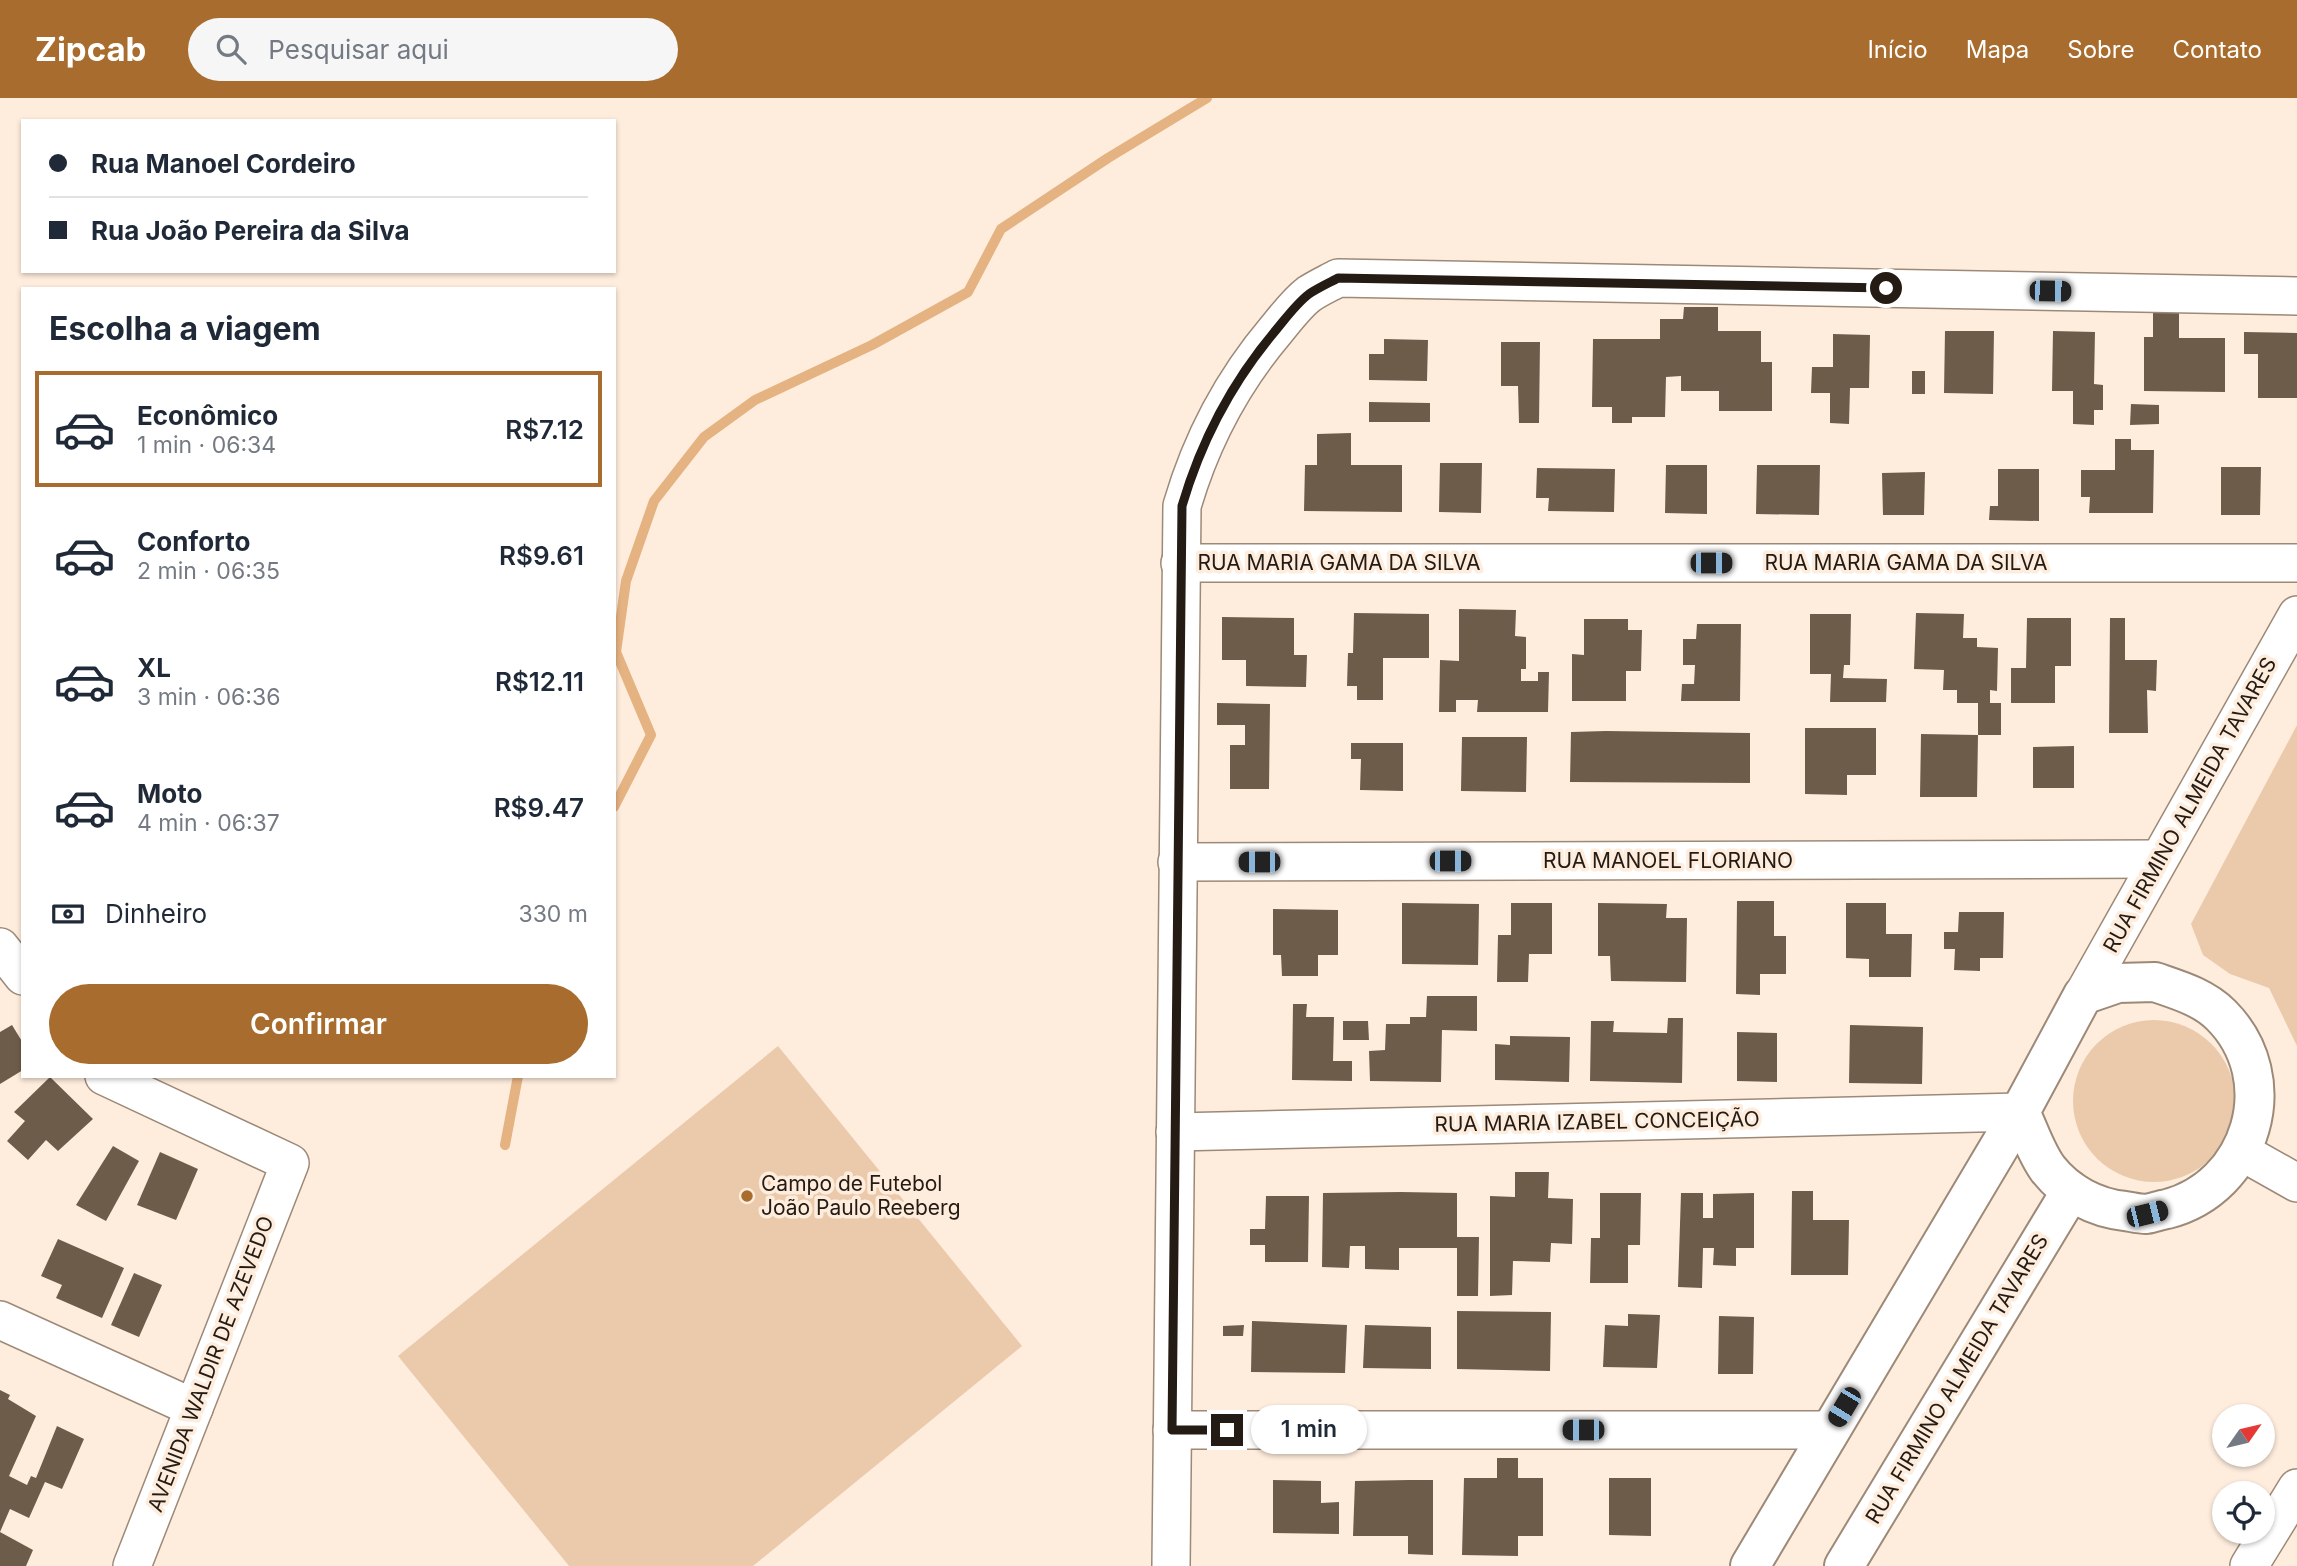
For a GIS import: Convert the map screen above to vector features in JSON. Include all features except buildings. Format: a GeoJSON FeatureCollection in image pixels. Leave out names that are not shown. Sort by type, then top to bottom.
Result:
{"type":"FeatureCollection","features":[{"type":"Feature","properties":{"kind":"street"},"geometry":{"type":"LineString","coordinates":[[1171,1566],[1182,506],[1194,465],[1208,433],[1236,383],[1285,318],[1309,294],[1338,278],[2297,296]]}},
{"type":"Feature","properties":{"kind":"street","name":"RUA MARIA GAMA DA SILVA"},"geometry":{"type":"LineString","coordinates":[[1180,563],[2297,563]]}},
{"type":"Feature","properties":{"kind":"street","name":"RUA FIRMINO ALMEIDA TAVARES"},"geometry":{"type":"LineString","coordinates":[[1750,1566],[2020,1112],[2158,859],[2297,615]]}},
{"type":"Feature","properties":{"kind":"street","name":"RUA MANOEL FLORIANO"},"geometry":{"type":"LineString","coordinates":[[1177,862],[2158,859]]}},
{"type":"Feature","properties":{"kind":"street"},"geometry":{"type":"LineString","coordinates":[[0,947],[21,973]]}},
{"type":"Feature","properties":{"kind":"street","name":"RUA FIRMINO ALMEIDA TAVARES"},"geometry":{"type":"LineString","coordinates":[[2020,1112],[2047,1167],[2071,1191],[2107,1209],[2147,1214],[2187,1204],[2220,1181],[2242,1152],[2253,1117],[2254,1079],[2242,1045],[2220,1015],[2190,993],[2155,982],[2118,983],[2083,995]]}},
{"type":"Feature","properties":{"kind":"street","name":"AVENIDA WALDIR DE AZEVEDO"},"geometry":{"type":"LineString","coordinates":[[108,1078],[290,1163],[132,1566]]}},
{"type":"Feature","properties":{"kind":"street","name":"RUA MARIA IZABEL CONCEIÇÃO"},"geometry":{"type":"LineString","coordinates":[[1175,1132],[2020,1112]]}},
{"type":"Feature","properties":{"kind":"street"},"geometry":{"type":"LineString","coordinates":[[2242,1152],[2297,1183]]}},
{"type":"Feature","properties":{"kind":"street","name":"RUA FIRMINO ALMEIDA TAVARES"},"geometry":{"type":"LineString","coordinates":[[1844,1566],[2071,1191]]}},
{"type":"Feature","properties":{"kind":"street"},"geometry":{"type":"LineString","coordinates":[[0,1320],[194,1408]]}},
{"type":"Feature","properties":{"kind":"street"},"geometry":{"type":"LineString","coordinates":[[1172,1430],[1830,1430]]}},
{"type":"Feature","properties":{"kind":"street"},"geometry":{"type":"LineString","coordinates":[[2249,1566],[2297,1488]]}},
{"type":"Feature","properties":{"kind":"shaded area"},"geometry":{"type":"Polygon","coordinates":[[[2297,725],[2297,1046],[2269,988],[2230,974],[2203,955],[2191,924],[2297,725]]]}},
{"type":"Feature","properties":{"kind":"shaded area"},"geometry":{"type":"Polygon","coordinates":[[[2154,1020],[2185,1026],[2212,1043],[2229,1070],[2235,1101],[2229,1132],[2212,1159],[2185,1176],[2154,1182],[2123,1176],[2096,1159],[2079,1132],[2073,1101],[2079,1070],[2096,1043],[2123,1026],[2154,1020]]]}},
{"type":"Feature","properties":{"kind":"shaded area","name":"Campo de Futebol João Paulo Reeberg"},"geometry":{"type":"Polygon","coordinates":[[[778,1046],[1022,1346],[753,1566],[569,1566],[398,1356],[778,1046]]]}},
{"type":"Feature","properties":{"kind":"waterway"},"geometry":{"type":"LineString","coordinates":[[616,652],[626,581],[654,501],[704,437],[755,400],[872,345],[968,292],[1001,229],[1108,158],[1207,98]]}},
{"type":"Feature","properties":{"kind":"waterway"},"geometry":{"type":"LineString","coordinates":[[616,652],[651,735],[616,803]]}},
{"type":"Feature","properties":{"kind":"waterway"},"geometry":{"type":"LineString","coordinates":[[505,1145],[518,1078]]}},
{"type":"Feature","properties":{"kind":"place","name":"Campo de Futebol João Paulo Reeberg"},"geometry":{"type":"Point","coordinates":[747,1196]}},
{"type":"Feature","properties":{"kind":"route"},"geometry":{"type":"LineString","coordinates":[[1227,1430],[1172,1430],[1182,506],[1194,465],[1208,433],[1236,383],[1285,318],[1309,294],[1338,278],[1886,288]]}}]}
